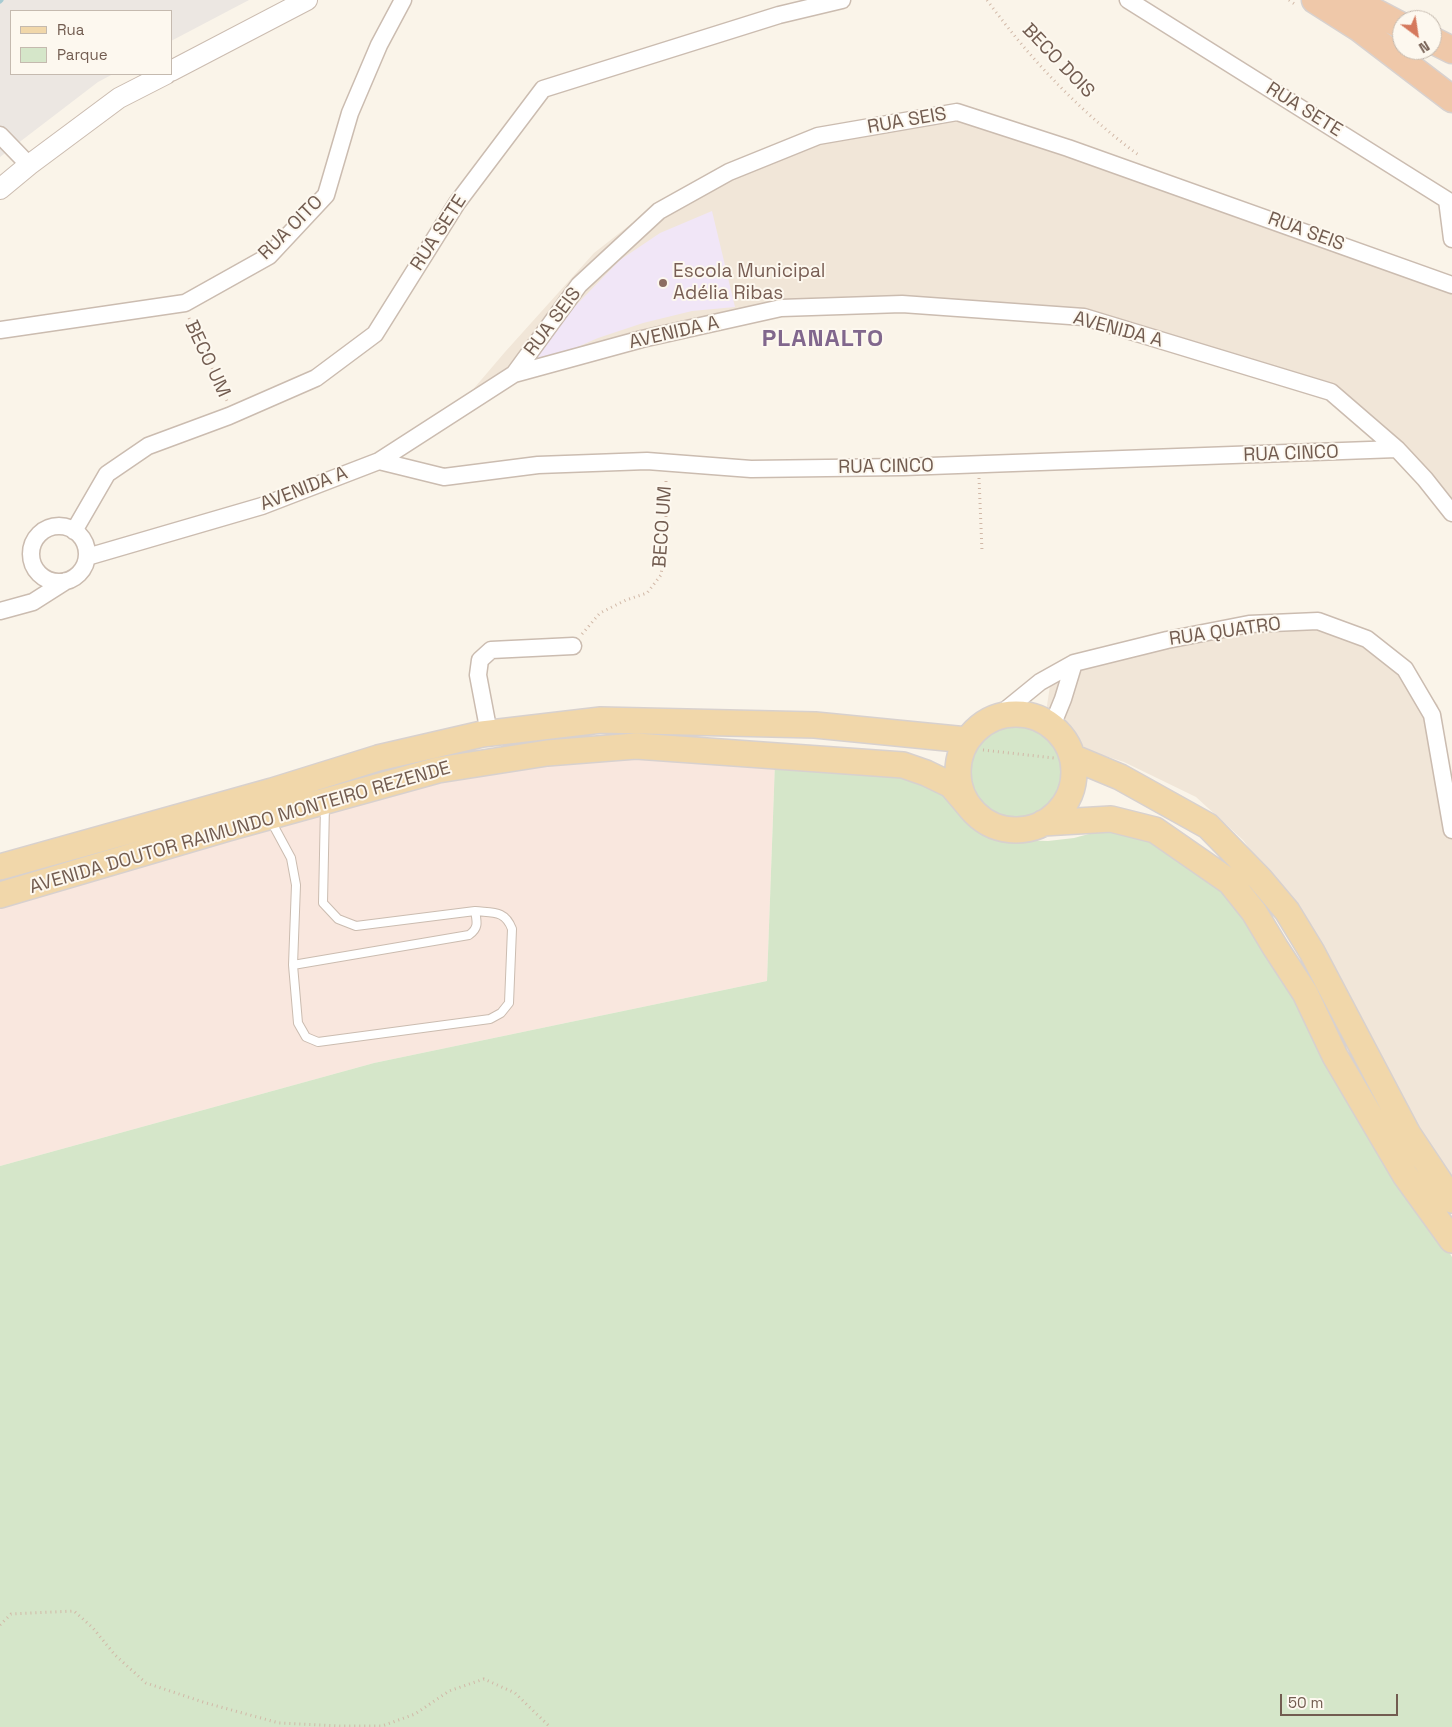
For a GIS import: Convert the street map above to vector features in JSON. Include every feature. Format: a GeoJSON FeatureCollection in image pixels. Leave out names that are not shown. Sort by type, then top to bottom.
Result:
{"type":"FeatureCollection","features":[{"type":"Feature","properties":{"kind":"highway"},"geometry":{"type":"LineString","coordinates":[[1316,0],[1359,28],[1452,99]]}},
{"type":"Feature","properties":{"kind":"highway"},"geometry":{"type":"LineString","coordinates":[[1352,0],[1392,13]]}},
{"type":"Feature","properties":{"kind":"highway"},"geometry":{"type":"LineString","coordinates":[[1442,39],[1452,50]]}},
{"type":"Feature","properties":{"kind":"main road"},"geometry":{"type":"LineString","coordinates":[[965,744],[980,726],[997,717],[1016,714],[1034,717],[1052,726],[1065,740],[1072,760],[1120,777],[1208,826],[1260,879],[1287,911],[1312,952],[1408,1134],[1452,1200]]}},
{"type":"Feature","properties":{"kind":"main road","name":"AVENIDA DOUTOR RAIMUNDO MONTEIRO REZENDE"},"geometry":{"type":"LineString","coordinates":[[0,867],[272,791],[378,758],[489,733],[601,720],[814,725],[965,744],[958,764],[959,781],[964,797],[973,811]]}},
{"type":"Feature","properties":{"kind":"main road","name":"AVENIDA DOUTOR RAIMUNDO MONTEIRO REZENDE"},"geometry":{"type":"LineString","coordinates":[[0,895],[438,770],[547,753],[636,746],[903,765],[951,785],[973,811],[988,823],[1006,829],[1025,829],[1043,823],[1111,819],[1155,830],[1230,882],[1254,912],[1274,947],[1305,993],[1335,1056],[1405,1175],[1452,1240]]}},
{"type":"Feature","properties":{"kind":"main road","name":"AVENIDA DOUTOR RAIMUNDO MONTEIRO REZENDE"},"geometry":{"type":"LineString","coordinates":[[1043,823],[1058,811],[1069,795],[1074,776],[1072,760]]}},
{"type":"Feature","properties":{"kind":"street"},"geometry":{"type":"LineString","coordinates":[[172,70],[307,0]]}},
{"type":"Feature","properties":{"kind":"street","name":"RUA OITO"},"geometry":{"type":"LineString","coordinates":[[0,330],[182,304],[269,256],[326,195],[350,113],[379,45],[403,0]]}},
{"type":"Feature","properties":{"kind":"street","name":"RUA SETE"},"geometry":{"type":"LineString","coordinates":[[74,531],[107,474],[148,446],[233,414],[316,378],[375,334],[457,203],[544,89],[779,15],[842,0]]}},
{"type":"Feature","properties":{"kind":"street","name":"RUA SETE"},"geometry":{"type":"LineString","coordinates":[[1128,0],[1447,200],[1452,239]]}},
{"type":"Feature","properties":{"kind":"street"},"geometry":{"type":"LineString","coordinates":[[0,189],[119,98],[164,75]]}},
{"type":"Feature","properties":{"kind":"street","name":"RUA SEIS"},"geometry":{"type":"LineString","coordinates":[[514,374],[579,285],[659,211],[728,172],[818,136],[957,112],[1068,148],[1452,285]]}},
{"type":"Feature","properties":{"kind":"street"},"geometry":{"type":"LineString","coordinates":[[0,135],[29,165]]}},
{"type":"Feature","properties":{"kind":"street","name":"AVENIDA A"},"geometry":{"type":"LineString","coordinates":[[86,556],[262,506],[379,460],[514,374],[642,339],[781,308],[902,304],[1084,317],[1331,392],[1397,449],[1425,479],[1452,513]]}},
{"type":"Feature","properties":{"kind":"street","name":"RUA CINCO"},"geometry":{"type":"LineString","coordinates":[[379,460],[444,477],[538,465],[646,461],[751,469],[904,467],[1397,449]]}},
{"type":"Feature","properties":{"kind":"street"},"geometry":{"type":"LineString","coordinates":[[0,612],[33,602],[66,581],[80,572],[86,556],[84,542],[74,531],[56,526],[39,534],[31,550],[31,560],[34,568],[48,580],[66,581]]}},
{"type":"Feature","properties":{"kind":"street","name":"RUA QUATRO"},"geometry":{"type":"LineString","coordinates":[[997,717],[1040,682],[1074,663],[1167,640],[1249,624],[1318,621],[1367,639],[1405,669],[1432,715],[1452,830]]}},
{"type":"Feature","properties":{"kind":"street"},"geometry":{"type":"LineString","coordinates":[[489,733],[478,675],[480,660],[492,650],[573,646]]}},
{"type":"Feature","properties":{"kind":"street"},"geometry":{"type":"LineString","coordinates":[[1052,726],[1074,663]]}},
{"type":"Feature","properties":{"kind":"lane"},"geometry":{"type":"LineString","coordinates":[[269,817],[291,858],[296,885],[292,966],[298,1023],[306,1037],[318,1042],[490,1019],[501,1014],[509,1003],[512,929],[509,920],[502,914],[475,911],[356,926],[338,919],[323,904],[325,801]]}},
{"type":"Feature","properties":{"kind":"lane"},"geometry":{"type":"LineString","coordinates":[[292,966],[469,935],[475,931],[477,926],[475,911]]}},
{"type":"Feature","properties":{"kind":"path","name":"BECO DOIS"},"geometry":{"type":"LineString","coordinates":[[987,0],[1011,33],[1053,79],[1114,137]]}},
{"type":"Feature","properties":{"kind":"path","name":"BECO UM"},"geometry":{"type":"LineString","coordinates":[[182,304],[233,414]]}},
{"type":"Feature","properties":{"kind":"path","name":"BECO UM"},"geometry":{"type":"LineString","coordinates":[[573,646],[600,613],[626,600],[647,593],[661,575],[668,500],[666,462]]}},
{"type":"Feature","properties":{"kind":"path"},"geometry":{"type":"LineString","coordinates":[[979,465],[982,551]]}},
{"type":"Feature","properties":{"kind":"path"},"geometry":{"type":"LineString","coordinates":[[965,744],[1072,760]]}},
{"type":"Feature","properties":{"kind":"path"},"geometry":{"type":"LineString","coordinates":[[0,1625],[11,1614],[74,1611],[93,1628],[115,1655],[146,1683],[206,1703],[279,1723],[382,1726],[415,1714],[449,1691],[484,1679],[515,1693],[550,1727]]}},
{"type":"Feature","properties":{"kind":"shaded area"},"geometry":{"type":"Polygon","coordinates":[[[0,0],[249,0],[172,40],[172,10],[10,10],[10,75],[111,75],[98,82],[0,157],[0,0]]]}},
{"type":"Feature","properties":{"kind":"shaded area","name":"PLANALTO"},"geometry":{"type":"Polygon","coordinates":[[[957,108],[1452,279],[1452,522],[1374,417],[1336,386],[1291,371],[1214,363],[1097,327],[936,301],[780,303],[676,323],[551,364],[464,400],[594,253],[645,213],[728,167],[957,108]]]}},
{"type":"Feature","properties":{"kind":"shaded area","name":"Escola Municipal Adélia Ribas"},"geometry":{"type":"Polygon","coordinates":[[[712,211],[735,307],[692,311],[643,323],[598,338],[529,370],[545,337],[620,260],[660,233],[712,211]]]}},
{"type":"Feature","properties":{"kind":"shaded area"},"geometry":{"type":"Polygon","coordinates":[[[1347,622],[1402,659],[1438,705],[1452,796],[1452,1178],[1420,1133],[1360,1015],[1314,936],[1243,840],[1196,797],[1124,762],[1086,750],[1069,726],[1046,712],[1053,666],[1072,655],[1236,633],[1347,622]]]}},
{"type":"Feature","properties":{"kind":"shaded area"},"geometry":{"type":"Polygon","coordinates":[[[623,759],[775,762],[767,981],[374,1063],[0,1166],[0,874],[36,893],[394,791],[523,766],[623,759]]]}},
{"type":"Feature","properties":{"kind":"green space"},"geometry":{"type":"Polygon","coordinates":[[[1017,726],[1035,730],[1051,740],[1061,756],[1065,774],[1061,792],[1051,808],[1035,818],[1017,822],[999,818],[983,808],[973,792],[969,774],[973,756],[983,740],[999,730],[1017,726]]]}},
{"type":"Feature","properties":{"kind":"green space"},"geometry":{"type":"Polygon","coordinates":[[[775,762],[913,773],[962,805],[984,830],[1012,840],[1048,841],[1074,838],[1115,827],[1150,833],[1238,901],[1452,1257],[1452,1727],[0,1727],[0,1166],[374,1063],[767,981],[775,762]]]}},
{"type":"Feature","properties":{"kind":"place","name":"Escola Municipal Adélia Ribas"},"geometry":{"type":"Point","coordinates":[663,283]}},
{"type":"Feature","properties":{"kind":"district","name":"PLANALTO"},"geometry":{"type":"Point","coordinates":[823,339]}}]}
